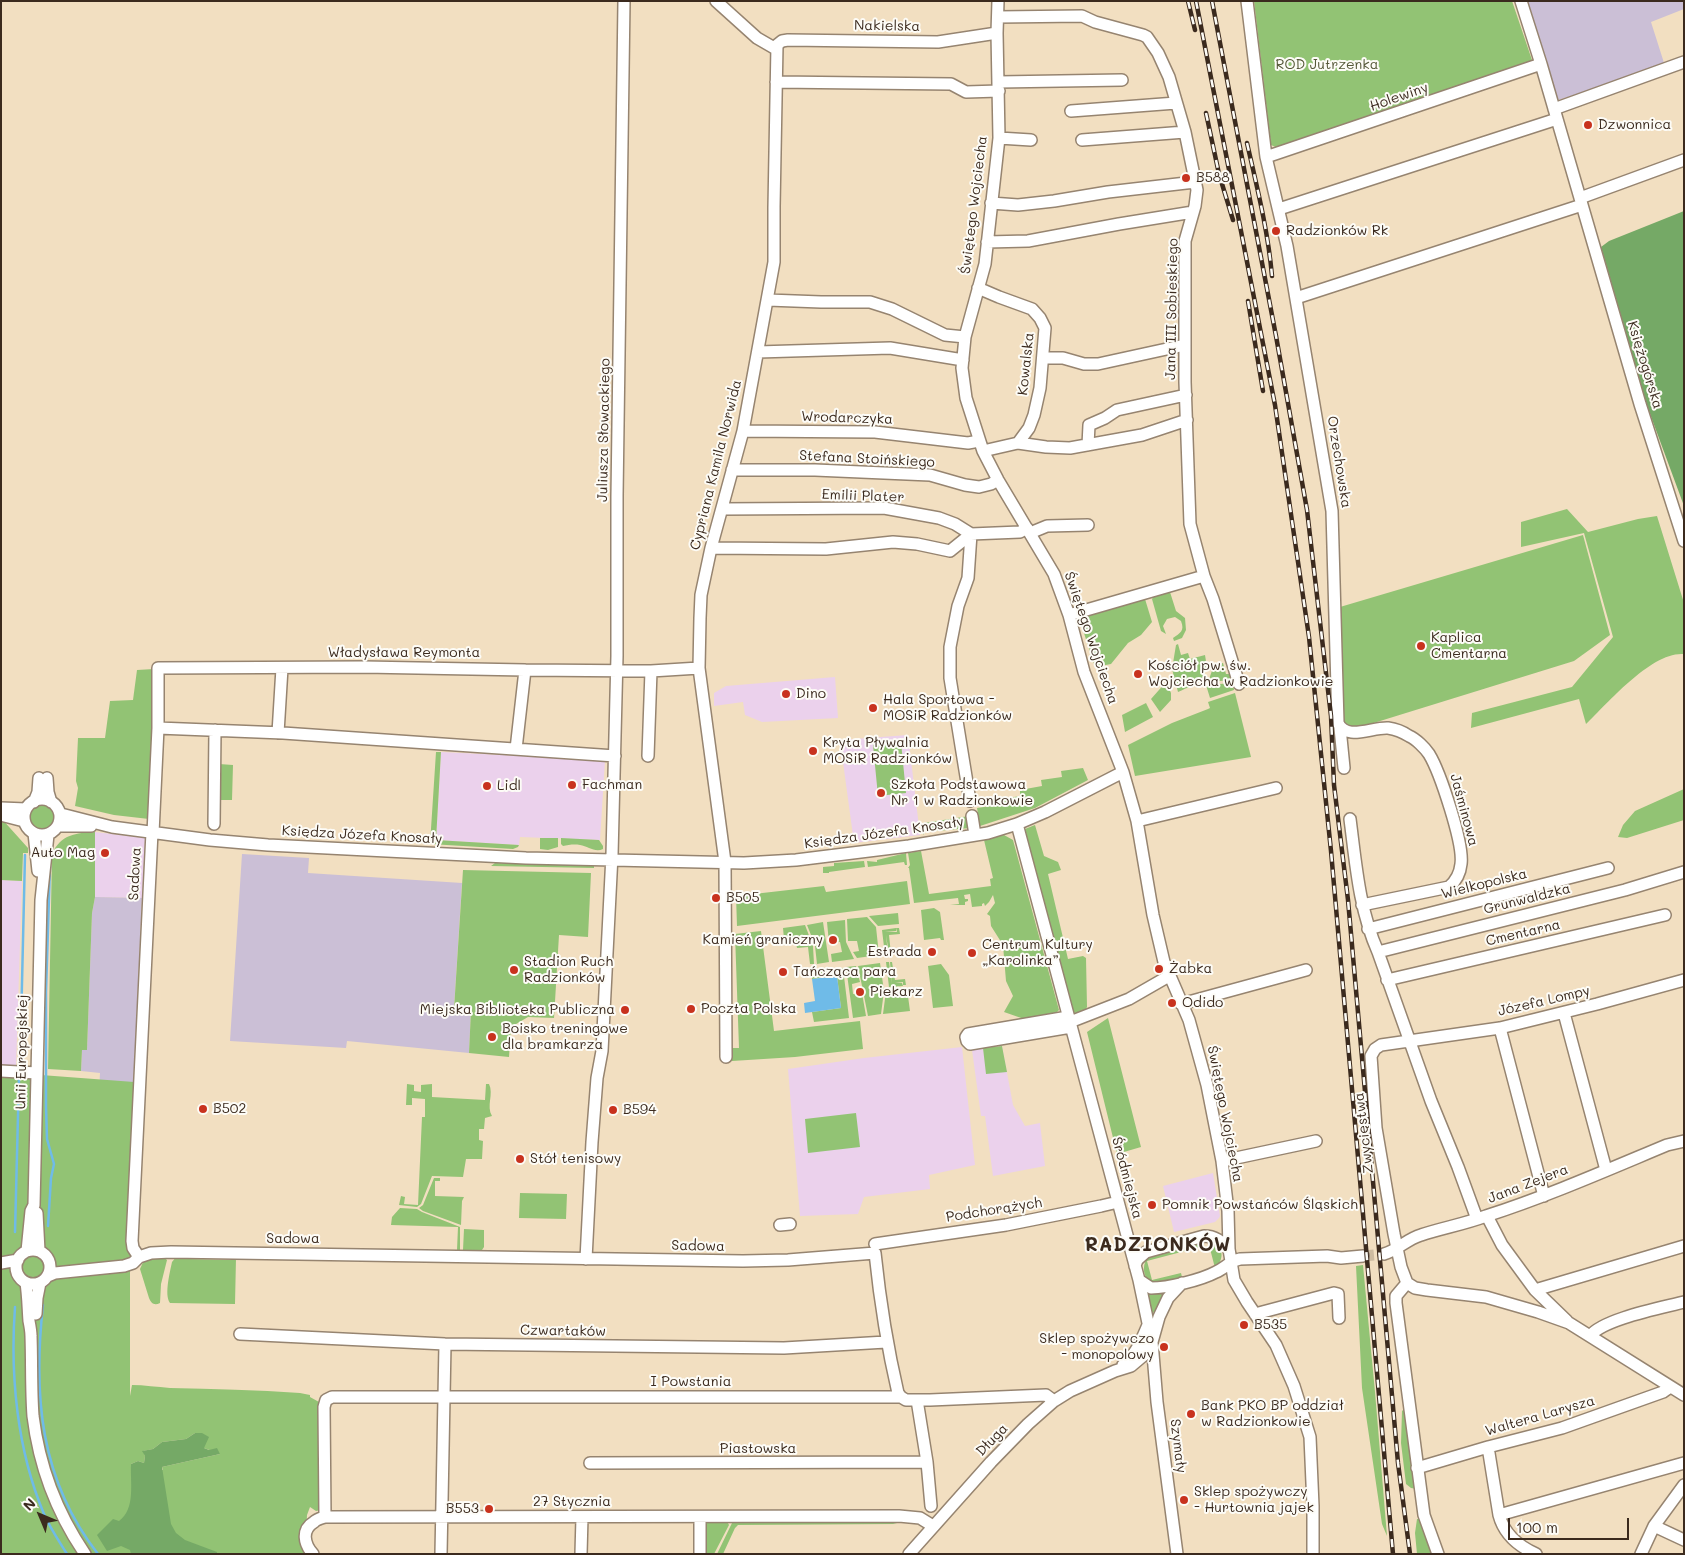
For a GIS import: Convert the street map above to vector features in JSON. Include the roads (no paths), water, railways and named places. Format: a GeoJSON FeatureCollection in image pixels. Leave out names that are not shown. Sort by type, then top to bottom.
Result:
{"type":"FeatureCollection","features":[{"type":"Feature","properties":{"kind":"street","name":"Juliusza Słowackiego"},"geometry":{"type":"LineString","coordinates":[[611,859],[617,670],[624,1]]}},
{"type":"Feature","properties":{"kind":"street"},"geometry":{"type":"LineString","coordinates":[[716,1],[757,38],[777,47]]}},
{"type":"Feature","properties":{"kind":"street","name":"Świętego Wojciecha"},"geometry":{"type":"LineString","coordinates":[[998,1],[999,138],[985,264],[965,337],[963,360],[966,398],[981,446],[998,480],[1054,574],[1069,615],[1084,672],[1123,772],[1137,821],[1152,915],[1169,976],[1189,1020],[1207,1085],[1222,1161],[1228,1211],[1230,1262],[1237,1286],[1276,1345],[1294,1386],[1310,1437],[1314,1506],[1313,1554]]}},
{"type":"Feature","properties":{"kind":"street","name":"Orzechowska"},"geometry":{"type":"LineString","coordinates":[[1247,1],[1266,157],[1288,246],[1332,511],[1339,725],[1344,768]]}},
{"type":"Feature","properties":{"kind":"street","name":"Księżogórska"},"geometry":{"type":"LineString","coordinates":[[1521,1],[1556,114],[1640,404],[1684,541]]}},
{"type":"Feature","properties":{"kind":"street","name":"Jana III Sobieskiego"},"geometry":{"type":"LineString","coordinates":[[998,17],[1082,16],[1095,22],[1147,37],[1158,53],[1170,78],[1185,132],[1197,190],[1185,241],[1185,345],[1190,524],[1204,576],[1239,684]]}},
{"type":"Feature","properties":{"kind":"street","name":"Nakielska"},"geometry":{"type":"LineString","coordinates":[[777,47],[782,41],[788,40],[938,42],[997,34]]}},
{"type":"Feature","properties":{"kind":"street","name":"Cypriana Kamila Norwida"},"geometry":{"type":"LineString","coordinates":[[725,862],[699,668],[701,595],[711,548],[743,431],[774,262],[777,47]]}},
{"type":"Feature","properties":{"kind":"street"},"geometry":{"type":"LineString","coordinates":[[1279,209],[1556,114],[1684,62]]}},
{"type":"Feature","properties":{"kind":"street","name":"Holewiny"},"geometry":{"type":"LineString","coordinates":[[1266,157],[1541,64]]}},
{"type":"Feature","properties":{"kind":"street"},"geometry":{"type":"LineString","coordinates":[[776,82],[951,84],[966,92],[999,87],[1122,80]]}},
{"type":"Feature","properties":{"kind":"street"},"geometry":{"type":"LineString","coordinates":[[1070,111],[1176,103]]}},
{"type":"Feature","properties":{"kind":"street"},"geometry":{"type":"LineString","coordinates":[[1082,140],[1185,132]]}},
{"type":"Feature","properties":{"kind":"street"},"geometry":{"type":"LineString","coordinates":[[999,138],[1031,140]]}},
{"type":"Feature","properties":{"kind":"street"},"geometry":{"type":"LineString","coordinates":[[1296,298],[1581,201],[1684,160]]}},
{"type":"Feature","properties":{"kind":"street"},"geometry":{"type":"LineString","coordinates":[[991,203],[1018,205],[1195,182]]}},
{"type":"Feature","properties":{"kind":"street"},"geometry":{"type":"LineString","coordinates":[[987,242],[1028,241],[1193,212]]}},
{"type":"Feature","properties":{"kind":"street","name":"Kowalska"},"geometry":{"type":"LineString","coordinates":[[978,288],[999,298],[1032,309],[1040,318],[1045,328],[1040,388],[1034,415],[1029,428],[1018,443]]}},
{"type":"Feature","properties":{"kind":"street"},"geometry":{"type":"LineString","coordinates":[[768,300],[870,302],[892,309],[945,335],[965,337]]}},
{"type":"Feature","properties":{"kind":"street"},"geometry":{"type":"LineString","coordinates":[[1043,358],[1063,358],[1084,364],[1098,364],[1185,345]]}},
{"type":"Feature","properties":{"kind":"street"},"geometry":{"type":"LineString","coordinates":[[758,352],[890,348],[963,360]]}},
{"type":"Feature","properties":{"kind":"street"},"geometry":{"type":"LineString","coordinates":[[1088,445],[1089,425],[1117,410],[1186,395]]}},
{"type":"Feature","properties":{"kind":"street"},"geometry":{"type":"LineString","coordinates":[[981,446],[1018,443],[1046,448],[1070,448],[1142,435],[1187,420]]}},
{"type":"Feature","properties":{"kind":"street","name":"Wrodarczyka"},"geometry":{"type":"LineString","coordinates":[[743,431],[875,432],[981,446]]}},
{"type":"Feature","properties":{"kind":"street","name":"Stefana Stoińskiego"},"geometry":{"type":"LineString","coordinates":[[732,470],[815,470],[930,475],[979,487],[998,480]]}},
{"type":"Feature","properties":{"kind":"street","name":"Emilii Plater"},"geometry":{"type":"LineString","coordinates":[[722,509],[884,508],[940,518],[955,524],[971,534]]}},
{"type":"Feature","properties":{"kind":"street"},"geometry":{"type":"LineString","coordinates":[[711,548],[826,549],[893,542],[917,544],[950,552],[971,534],[1020,532],[1047,526],[1088,525]]}},
{"type":"Feature","properties":{"kind":"street"},"geometry":{"type":"LineString","coordinates":[[970,801],[950,678],[950,647],[958,606],[968,578],[971,534]]}},
{"type":"Feature","properties":{"kind":"street"},"geometry":{"type":"LineString","coordinates":[[1069,615],[1204,576]]}},
{"type":"Feature","properties":{"kind":"street","name":"Władysława Reymonta"},"geometry":{"type":"LineString","coordinates":[[153,832],[158,728],[158,668],[364,667],[651,670],[699,668]]}},
{"type":"Feature","properties":{"kind":"street"},"geometry":{"type":"LineString","coordinates":[[278,733],[282,668]]}},
{"type":"Feature","properties":{"kind":"street"},"geometry":{"type":"LineString","coordinates":[[516,749],[525,670]]}},
{"type":"Feature","properties":{"kind":"street"},"geometry":{"type":"LineString","coordinates":[[648,756],[651,670]]}},
{"type":"Feature","properties":{"kind":"street","name":"Jaśminowa"},"geometry":{"type":"LineString","coordinates":[[1339,725],[1348,732],[1389,728],[1412,737],[1428,753],[1438,772],[1461,846],[1461,864],[1457,881],[1449,887],[1362,905]]}},
{"type":"Feature","properties":{"kind":"street"},"geometry":{"type":"LineString","coordinates":[[158,728],[278,733],[615,756]]}},
{"type":"Feature","properties":{"kind":"street"},"geometry":{"type":"LineString","coordinates":[[214,824],[215,730]]}},
{"type":"Feature","properties":{"kind":"street","name":"Księdza Józefa Knosały"},"geometry":{"type":"LineString","coordinates":[[58,826],[112,827],[210,840],[311,847],[526,858],[744,863],[796,860],[976,835],[1017,824],[1123,772]]}},
{"type":"Feature","properties":{"kind":"street"},"geometry":{"type":"LineString","coordinates":[[1,808],[30,806],[39,800],[51,802],[61,814],[58,826],[54,832],[48,835],[34,833],[27,827],[24,821],[30,806],[38,792],[43,778],[51,802]]}},
{"type":"Feature","properties":{"kind":"street"},"geometry":{"type":"LineString","coordinates":[[1137,821],[1276,788]]}},
{"type":"Feature","properties":{"kind":"street","name":"Księdza Józefa Knosały"},"geometry":{"type":"LineString","coordinates":[[61,814],[112,827]]}},
{"type":"Feature","properties":{"kind":"street"},"geometry":{"type":"LineString","coordinates":[[1,815],[24,821]]}},
{"type":"Feature","properties":{"kind":"street"},"geometry":{"type":"LineString","coordinates":[[972,816],[976,835]]}},
{"type":"Feature","properties":{"kind":"street"},"geometry":{"type":"LineString","coordinates":[[1350,819],[1362,905],[1368,930],[1378,952],[1409,1041],[1482,1218],[1535,1290],[1569,1323]]}},
{"type":"Feature","properties":{"kind":"street","name":"Śródmiejska"},"geometry":{"type":"LineString","coordinates":[[1017,824],[1136,1266],[1152,1342]]}},
{"type":"Feature","properties":{"kind":"street","name":"Sadowa"},"geometry":{"type":"LineString","coordinates":[[153,832],[132,1242],[133,1248],[139,1257],[151,1253],[171,1252],[743,1261],[788,1260],[875,1249]]}},
{"type":"Feature","properties":{"kind":"street","name":"Unii Europejskiej"},"geometry":{"type":"LineString","coordinates":[[34,833],[41,900]]}},
{"type":"Feature","properties":{"kind":"street","name":"Unii Europejskiej"},"geometry":{"type":"LineString","coordinates":[[27,1251],[31,1211],[34,1204],[41,900],[48,835]]}},
{"type":"Feature","properties":{"kind":"street"},"geometry":{"type":"LineString","coordinates":[[586,1259],[592,1142],[597,1078],[602,1052],[611,859]]}},
{"type":"Feature","properties":{"kind":"street"},"geometry":{"type":"LineString","coordinates":[[725,862],[726,1057]]}},
{"type":"Feature","properties":{"kind":"street","name":"Wielkopolska"},"geometry":{"type":"LineString","coordinates":[[1368,930],[1608,868]]}},
{"type":"Feature","properties":{"kind":"street","name":"Grunwaldzka"},"geometry":{"type":"LineString","coordinates":[[1378,952],[1625,890],[1684,872]]}},
{"type":"Feature","properties":{"kind":"street","name":"Cmentarna"},"geometry":{"type":"LineString","coordinates":[[1387,980],[1665,915]]}},
{"type":"Feature","properties":{"kind":"street"},"geometry":{"type":"LineString","coordinates":[[1181,1004],[1306,970]]}},
{"type":"Feature","properties":{"kind":"street"},"geometry":{"type":"LineString","coordinates":[[1070,1022],[968,1034],[966,1037],[970,1044],[1070,1022],[1129,999],[1169,976]]}},
{"type":"Feature","properties":{"kind":"street","name":"Józefa Lompy"},"geometry":{"type":"LineString","coordinates":[[1409,1041],[1500,1028],[1564,1013],[1684,980]]}},
{"type":"Feature","properties":{"kind":"street"},"geometry":{"type":"LineString","coordinates":[[1564,1013],[1606,1170]]}},
{"type":"Feature","properties":{"kind":"street"},"geometry":{"type":"LineString","coordinates":[[1500,1028],[1544,1196]]}},
{"type":"Feature","properties":{"kind":"street","name":"Zwycięstwa"},"geometry":{"type":"LineString","coordinates":[[1407,1283],[1400,1267],[1376,1128],[1371,1056],[1375,1048],[1381,1045],[1409,1041]]}},
{"type":"Feature","properties":{"kind":"street"},"geometry":{"type":"LineString","coordinates":[[1,1071],[37,1073]]}},
{"type":"Feature","properties":{"kind":"street"},"geometry":{"type":"LineString","coordinates":[[1222,1161],[1316,1141]]}},
{"type":"Feature","properties":{"kind":"street","name":"Jana Zejera"},"geometry":{"type":"LineString","coordinates":[[1384,1254],[1419,1235],[1482,1218],[1544,1196],[1667,1145],[1684,1141]]}},
{"type":"Feature","properties":{"kind":"street","name":"Podchorążych"},"geometry":{"type":"LineString","coordinates":[[875,1249],[1118,1202]]}},
{"type":"Feature","properties":{"kind":"street","name":"Unii Europejskiej"},"geometry":{"type":"LineString","coordinates":[[34,1204],[37,1210],[39,1251]]}},
{"type":"Feature","properties":{"kind":"street"},"geometry":{"type":"LineString","coordinates":[[1136,1266],[1137,1260],[1146,1252],[1204,1236],[1218,1239],[1229,1249]]}},
{"type":"Feature","properties":{"kind":"street"},"geometry":{"type":"LineString","coordinates":[[1535,1290],[1684,1246]]}},
{"type":"Feature","properties":{"kind":"street"},"geometry":{"type":"LineString","coordinates":[[875,1249],[879,1296],[886,1342],[898,1393],[901,1397]]}},
{"type":"Feature","properties":{"kind":"street"},"geometry":{"type":"LineString","coordinates":[[32,1333],[36,1298],[46,1274],[46,1256],[39,1251],[27,1251],[18,1260],[17,1274],[26,1283],[35,1284],[46,1274],[124,1266],[139,1257]]}},
{"type":"Feature","properties":{"kind":"street"},"geometry":{"type":"LineString","coordinates":[[1139,1280],[1151,1288],[1158,1288],[1214,1274],[1230,1262],[1240,1259],[1363,1256]]}},
{"type":"Feature","properties":{"kind":"street"},"geometry":{"type":"LineString","coordinates":[[1,1263],[18,1260]]}},
{"type":"Feature","properties":{"kind":"street"},"geometry":{"type":"LineString","coordinates":[[1,1270],[17,1274]]}},
{"type":"Feature","properties":{"kind":"street"},"geometry":{"type":"LineString","coordinates":[[26,1283],[32,1333],[32,1400],[39,1450],[57,1504],[84,1554]]}},
{"type":"Feature","properties":{"kind":"street","name":"Długa"},"geometry":{"type":"LineString","coordinates":[[909,1554],[1012,1440],[1054,1401],[1070,1391],[1131,1366],[1144,1355],[1152,1342],[1159,1317],[1168,1298],[1182,1283]]}},
{"type":"Feature","properties":{"kind":"street"},"geometry":{"type":"LineString","coordinates":[[1438,1554],[1424,1515],[1396,1303],[1396,1296],[1407,1283],[1415,1288],[1486,1297],[1569,1323],[1684,1395]]}},
{"type":"Feature","properties":{"kind":"street"},"geometry":{"type":"LineString","coordinates":[[1255,1314],[1334,1293],[1338,1294],[1339,1318]]}},
{"type":"Feature","properties":{"kind":"street"},"geometry":{"type":"LineString","coordinates":[[1590,1336],[1594,1331],[1607,1324],[1684,1302]]}},
{"type":"Feature","properties":{"kind":"street","name":"Długa"},"geometry":{"type":"LineString","coordinates":[[1115,1372],[1128,1361],[1138,1348],[1148,1324]]}},
{"type":"Feature","properties":{"kind":"street","name":"Czwartaków"},"geometry":{"type":"LineString","coordinates":[[240,1334],[445,1344],[784,1348],[886,1342]]}},
{"type":"Feature","properties":{"kind":"street","name":"Szymały"},"geometry":{"type":"LineString","coordinates":[[1152,1342],[1177,1554]]}},
{"type":"Feature","properties":{"kind":"street"},"geometry":{"type":"LineString","coordinates":[[441,1554],[445,1344]]}},
{"type":"Feature","properties":{"kind":"street"},"geometry":{"type":"LineString","coordinates":[[1131,1366],[1141,1365],[1147,1367],[1155,1377]]}},
{"type":"Feature","properties":{"kind":"street","name":"Waltera Larysza"},"geometry":{"type":"LineString","coordinates":[[1417,1468],[1562,1428],[1663,1392],[1670,1387]]}},
{"type":"Feature","properties":{"kind":"street","name":"I Powstania"},"geometry":{"type":"LineString","coordinates":[[325,1517],[324,1407],[326,1400],[332,1397],[901,1397],[906,1400],[917,1400],[1046,1395],[1054,1401]]}},
{"type":"Feature","properties":{"kind":"street"},"geometry":{"type":"LineString","coordinates":[[917,1400],[927,1462],[931,1506]]}},
{"type":"Feature","properties":{"kind":"street"},"geometry":{"type":"LineString","coordinates":[[1488,1447],[1499,1515],[1503,1526],[1509,1536],[1519,1545],[1536,1554]]}},
{"type":"Feature","properties":{"kind":"street","name":"Piastowska"},"geometry":{"type":"LineString","coordinates":[[590,1463],[927,1462]]}},
{"type":"Feature","properties":{"kind":"street"},"geometry":{"type":"LineString","coordinates":[[1499,1515],[1684,1463]]}},
{"type":"Feature","properties":{"kind":"street"},"geometry":{"type":"LineString","coordinates":[[1641,1554],[1654,1526],[1684,1484]]}},
{"type":"Feature","properties":{"kind":"street"},"geometry":{"type":"LineString","coordinates":[[313,1554],[308,1549],[305,1540],[306,1530],[313,1522],[325,1517]]}},
{"type":"Feature","properties":{"kind":"street","name":"27 Stycznia"},"geometry":{"type":"LineString","coordinates":[[325,1517],[917,1517],[933,1526]]}},
{"type":"Feature","properties":{"kind":"street"},"geometry":{"type":"LineString","coordinates":[[581,1554],[582,1517]]}},
{"type":"Feature","properties":{"kind":"street"},"geometry":{"type":"LineString","coordinates":[[700,1517],[700,1554]]}},
{"type":"Feature","properties":{"kind":"street"},"geometry":{"type":"LineString","coordinates":[[1654,1526],[1684,1540]]}},
{"type":"Feature","properties":{"kind":"water"},"geometry":{"type":"Polygon","coordinates":[[[837,976],[841,1008],[805,1013],[804,1003],[815,1001],[812,979],[837,976]]]}},
{"type":"Feature","properties":{"kind":"waterway"},"geometry":{"type":"LineString","coordinates":[[20,1068],[25,855]]}},
{"type":"Feature","properties":{"kind":"waterway"},"geometry":{"type":"LineString","coordinates":[[48,1226],[51,1178],[54,1164],[47,1139],[46,1106],[46,992],[50,866]]}},
{"type":"Feature","properties":{"kind":"waterway"},"geometry":{"type":"LineString","coordinates":[[15,1232],[19,1077]]}},
{"type":"Feature","properties":{"kind":"waterway"},"geometry":{"type":"LineString","coordinates":[[43,1305],[39,1371],[45,1436],[52,1466],[64,1497],[79,1526],[98,1554]]}},
{"type":"Feature","properties":{"kind":"waterway"},"geometry":{"type":"LineString","coordinates":[[15,1307],[15,1386],[27,1464],[44,1514],[67,1554]]}},
{"type":"Feature","properties":{"kind":"tunnel"},"geometry":{"type":"LineString","coordinates":[[1363,1256],[1384,1254]]}},
{"type":"Feature","properties":{"kind":"railway"},"geometry":{"type":"LineString","coordinates":[[1188,1],[1195,30]]}},
{"type":"Feature","properties":{"kind":"railway"},"geometry":{"type":"LineString","coordinates":[[1196,1],[1275,405],[1309,637],[1331,851],[1393,1554]]}},
{"type":"Feature","properties":{"kind":"railway"},"geometry":{"type":"LineString","coordinates":[[1212,1],[1307,510],[1331,716],[1334,785],[1348,900],[1398,1463],[1410,1554]]}},
{"type":"Feature","properties":{"kind":"railway"},"geometry":{"type":"LineString","coordinates":[[1206,113],[1219,174],[1233,220]]}},
{"type":"Feature","properties":{"kind":"railway"},"geometry":{"type":"LineString","coordinates":[[1247,143],[1265,226],[1272,276]]}},
{"type":"Feature","properties":{"kind":"railway"},"geometry":{"type":"LineString","coordinates":[[1248,301],[1263,391]]}},
{"type":"Feature","properties":{"kind":"place","name":"Dzwonnica"},"geometry":{"type":"Point","coordinates":[1588,125]}},
{"type":"Feature","properties":{"kind":"place","name":"B588"},"geometry":{"type":"Point","coordinates":[1186,178]}},
{"type":"Feature","properties":{"kind":"place","name":"Radzionków Rk"},"geometry":{"type":"Point","coordinates":[1276,231]}},
{"type":"Feature","properties":{"kind":"place","name":"Kaplica Cmentarna"},"geometry":{"type":"Point","coordinates":[1421,646]}},
{"type":"Feature","properties":{"kind":"place","name":"Kościół pw. św. Wojciecha w Radzionkowie"},"geometry":{"type":"Point","coordinates":[1138,674]}},
{"type":"Feature","properties":{"kind":"place","name":"Dino"},"geometry":{"type":"Point","coordinates":[786,694]}},
{"type":"Feature","properties":{"kind":"place","name":"Hala Sportowa - MOSiR Radzionków"},"geometry":{"type":"Point","coordinates":[873,708]}},
{"type":"Feature","properties":{"kind":"place","name":"Kryta Pływalnia MOSiR Radzionków"},"geometry":{"type":"Point","coordinates":[813,751]}},
{"type":"Feature","properties":{"kind":"place","name":"Fachman"},"geometry":{"type":"Point","coordinates":[572,785]}},
{"type":"Feature","properties":{"kind":"place","name":"Lidl"},"geometry":{"type":"Point","coordinates":[487,786]}},
{"type":"Feature","properties":{"kind":"place","name":"Szkoła Podstawowa Nr 1 w Radzionkowie"},"geometry":{"type":"Point","coordinates":[881,793]}},
{"type":"Feature","properties":{"kind":"place","name":"Auto Mag"},"geometry":{"type":"Point","coordinates":[105,853]}},
{"type":"Feature","properties":{"kind":"place","name":"B505"},"geometry":{"type":"Point","coordinates":[716,898]}},
{"type":"Feature","properties":{"kind":"place","name":"Kamień graniczny"},"geometry":{"type":"Point","coordinates":[833,940]}},
{"type":"Feature","properties":{"kind":"place","name":"Estrada"},"geometry":{"type":"Point","coordinates":[932,952]}},
{"type":"Feature","properties":{"kind":"place","name":"Centrum Kultury „Karolinka”"},"geometry":{"type":"Point","coordinates":[972,953]}},
{"type":"Feature","properties":{"kind":"place","name":"Żabka"},"geometry":{"type":"Point","coordinates":[1159,969]}},
{"type":"Feature","properties":{"kind":"place","name":"Stadion Ruch Radzionków"},"geometry":{"type":"Point","coordinates":[514,970]}},
{"type":"Feature","properties":{"kind":"place","name":"Tańcząca para"},"geometry":{"type":"Point","coordinates":[783,972]}},
{"type":"Feature","properties":{"kind":"place","name":"Piekarz"},"geometry":{"type":"Point","coordinates":[860,992]}},
{"type":"Feature","properties":{"kind":"place","name":"Odido"},"geometry":{"type":"Point","coordinates":[1172,1003]}},
{"type":"Feature","properties":{"kind":"place","name":"Poczta Polska"},"geometry":{"type":"Point","coordinates":[691,1009]}},
{"type":"Feature","properties":{"kind":"place","name":"Miejska Biblioteka Publiczna"},"geometry":{"type":"Point","coordinates":[625,1010]}},
{"type":"Feature","properties":{"kind":"place","name":"Boisko treningowe dla bramkarza"},"geometry":{"type":"Point","coordinates":[492,1037]}},
{"type":"Feature","properties":{"kind":"place","name":"B502"},"geometry":{"type":"Point","coordinates":[203,1109]}},
{"type":"Feature","properties":{"kind":"place","name":"B594"},"geometry":{"type":"Point","coordinates":[613,1110]}},
{"type":"Feature","properties":{"kind":"place","name":"Stół tenisowy"},"geometry":{"type":"Point","coordinates":[520,1159]}},
{"type":"Feature","properties":{"kind":"place","name":"Pomnik Powstańców Śląskich"},"geometry":{"type":"Point","coordinates":[1152,1205]}},
{"type":"Feature","properties":{"kind":"place","name":"B535"},"geometry":{"type":"Point","coordinates":[1244,1325]}},
{"type":"Feature","properties":{"kind":"place","name":"Sklep spożywczo - monopolowy"},"geometry":{"type":"Point","coordinates":[1164,1347]}},
{"type":"Feature","properties":{"kind":"place","name":"Bank PKO BP oddział w Radzionkowie"},"geometry":{"type":"Point","coordinates":[1191,1414]}},
{"type":"Feature","properties":{"kind":"place","name":"Sklep spożywczy - Hurtownia jajek"},"geometry":{"type":"Point","coordinates":[1184,1500]}},
{"type":"Feature","properties":{"kind":"place","name":"B553"},"geometry":{"type":"Point","coordinates":[489,1509]}},
{"type":"Feature","properties":{"kind":"district","name":"RADZIONKÓW"},"geometry":{"type":"Point","coordinates":[1158,1245]}},
{"type":"Feature","properties":{"kind":"park label","name":"ROD Jutrzenka"},"geometry":{"type":"Point","coordinates":[1327,65]}}]}
